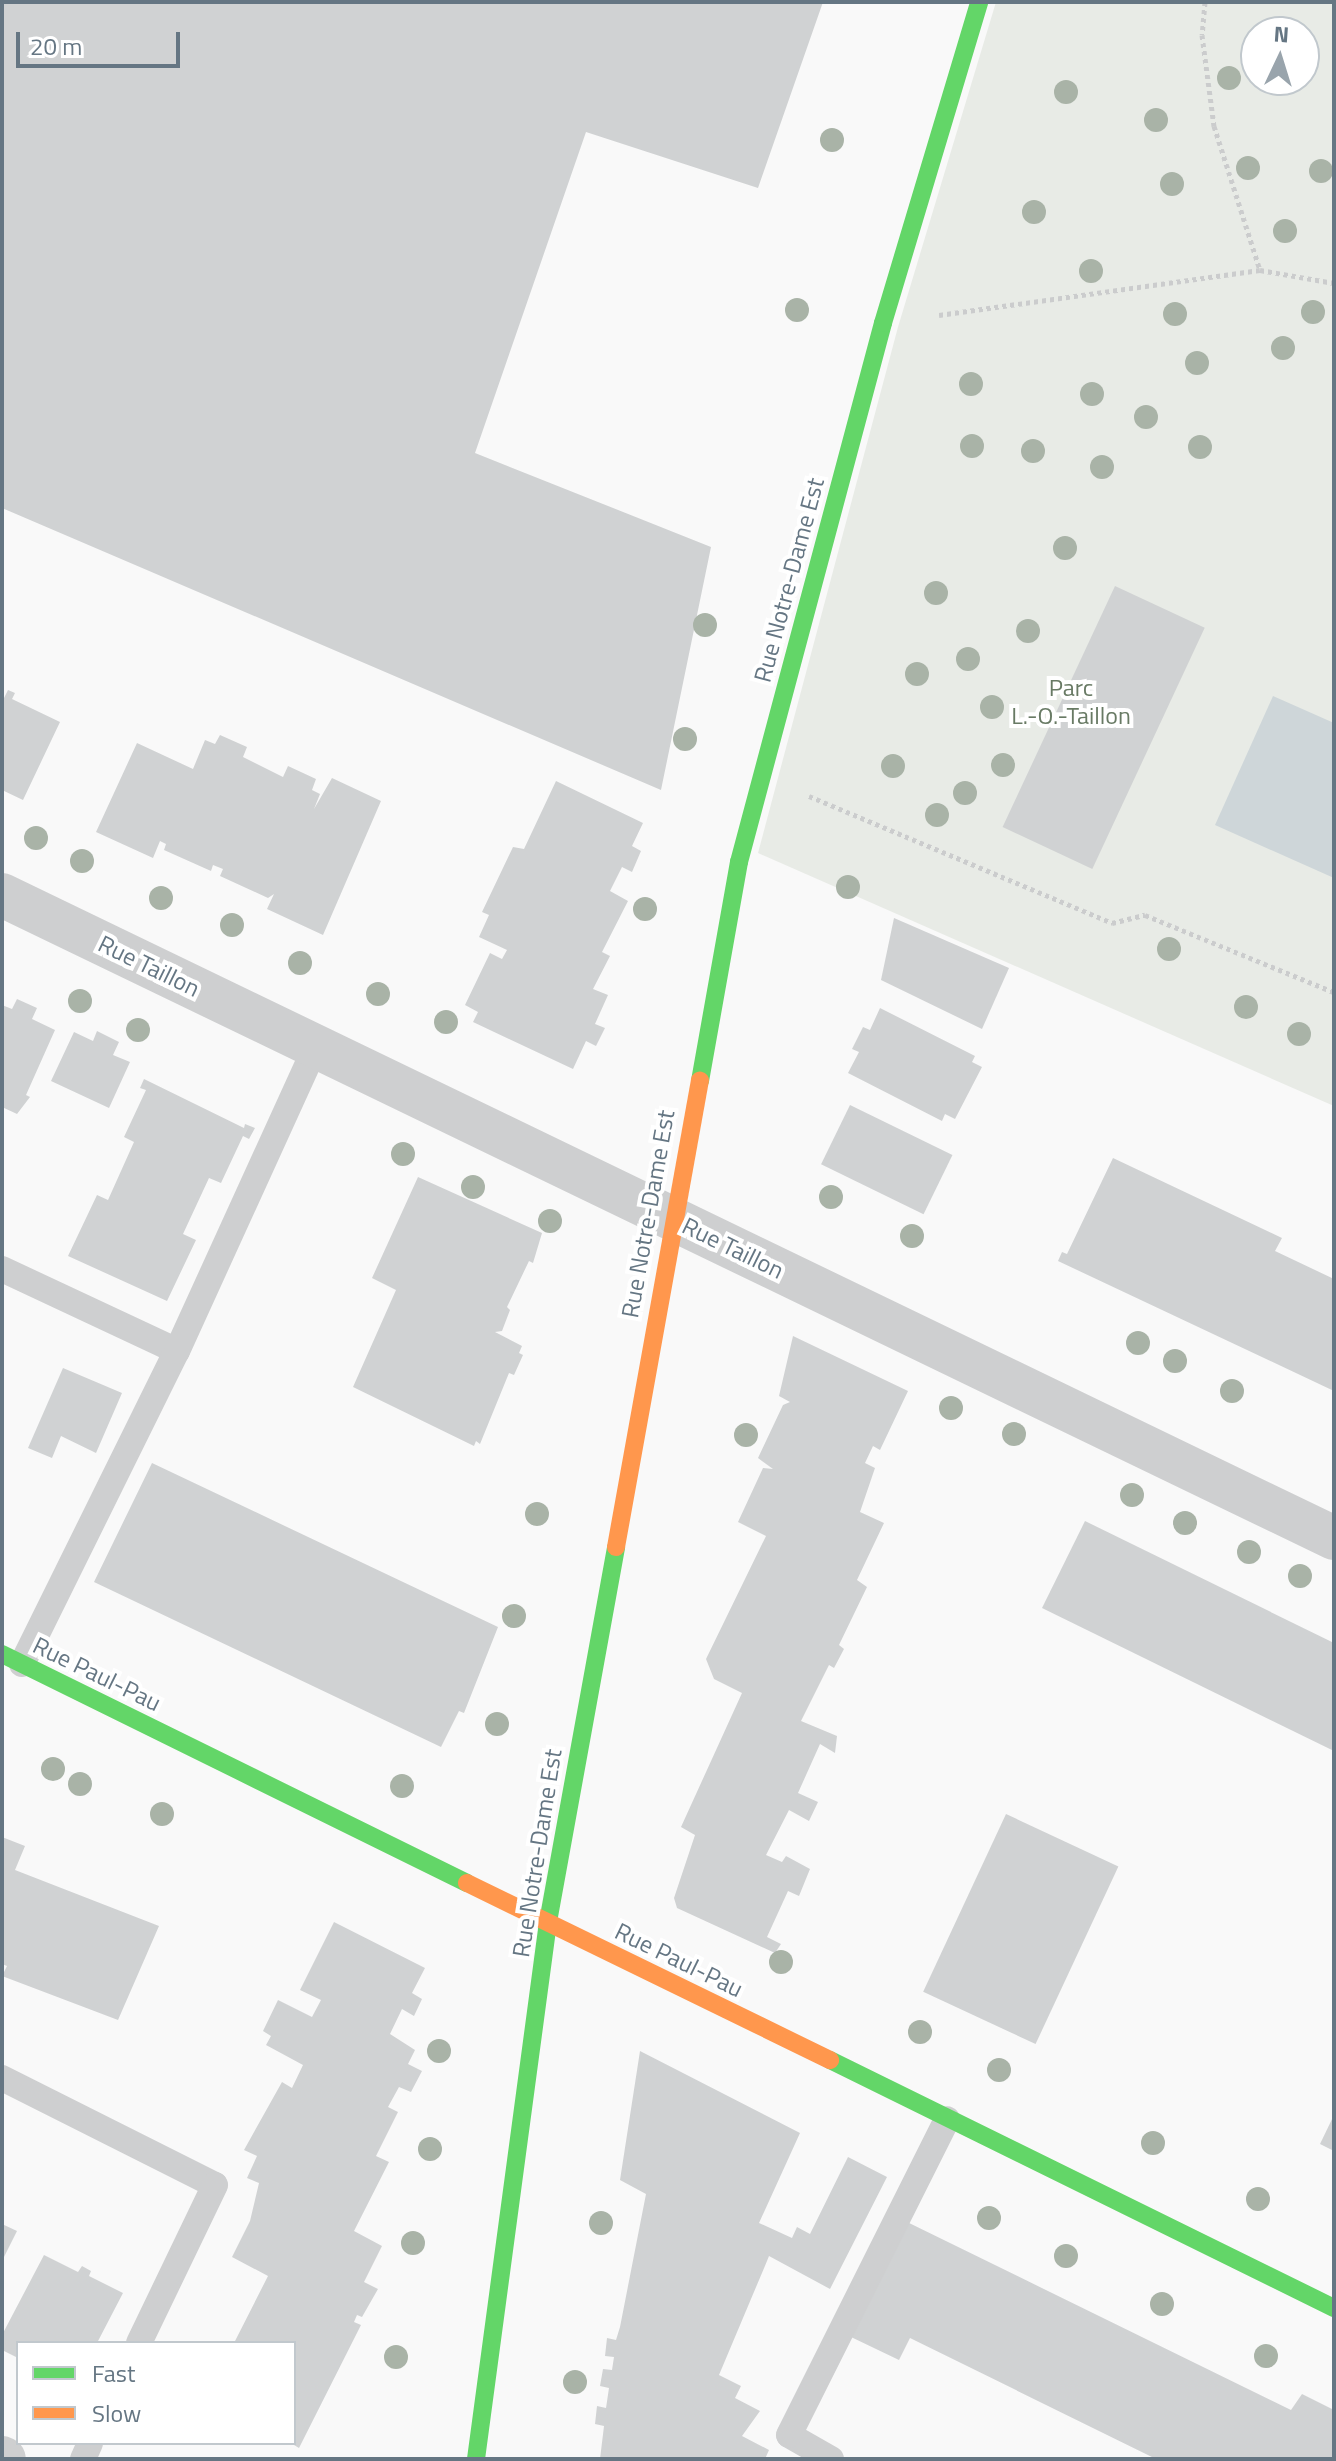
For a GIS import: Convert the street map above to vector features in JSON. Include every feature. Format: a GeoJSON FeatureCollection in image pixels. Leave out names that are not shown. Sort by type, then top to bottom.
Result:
{"type":"FeatureCollection","features":[{"type":"Feature","properties":{"kind":"main road","name":"Rue Notre-Dame Est"},"geometry":{"type":"LineString","coordinates":[[476,2459],[548,1922],[671,1217],[739,862],[883,323],[979,2]]}},
{"type":"Feature","properties":{"kind":"main road","name":"Rue Paul-Pau"},"geometry":{"type":"LineString","coordinates":[[12,1659],[1334,2308]]}},
{"type":"Feature","properties":{"kind":"street","name":"Rue Taillon"},"geometry":{"type":"LineString","coordinates":[[2,895],[1334,1538]]}},
{"type":"Feature","properties":{"kind":"lane"},"geometry":{"type":"LineString","coordinates":[[12,1659],[177,1351],[316,1046]]}},
{"type":"Feature","properties":{"kind":"lane"},"geometry":{"type":"LineString","coordinates":[[2,1269],[177,1351]]}},
{"type":"Feature","properties":{"kind":"lane"},"geometry":{"type":"LineString","coordinates":[[2,2078],[215,2185],[140,2341]]}},
{"type":"Feature","properties":{"kind":"lane"},"geometry":{"type":"LineString","coordinates":[[831,2459],[789,2435],[947,2119]]}},
{"type":"Feature","properties":{"kind":"path"},"geometry":{"type":"LineString","coordinates":[[1205,2],[1202,35],[1214,126],[1260,270]]}},
{"type":"Feature","properties":{"kind":"path"},"geometry":{"type":"LineString","coordinates":[[883,323],[1260,270],[1334,283]]}},
{"type":"Feature","properties":{"kind":"path"},"geometry":{"type":"LineString","coordinates":[[762,776],[1112,923],[1145,915],[1334,992]]}},
{"type":"Feature","properties":{"kind":"green space","name":"Parc L.-O.-Taillon"},"geometry":{"type":"Polygon","coordinates":[[[996,2],[1334,2],[1334,1106],[758,853],[898,327],[996,2]]]}},
{"type":"Feature","properties":{"kind":"shaded area"},"geometry":{"type":"Polygon","coordinates":[[[1273,696],[1334,723],[1334,878],[1215,825],[1273,696]]]}},
{"type":"Feature","properties":{"kind":"building"},"geometry":{"type":"Polygon","coordinates":[[[2,2],[823,2],[758,188],[586,132],[475,453],[711,547],[661,790],[2,508],[2,2]]]}},
{"type":"Feature","properties":{"kind":"building"},"geometry":{"type":"Polygon","coordinates":[[[1115,586],[1205,628],[1092,869],[1003,827],[1115,586]]]}},
{"type":"Feature","properties":{"kind":"building"},"geometry":{"type":"Polygon","coordinates":[[[8,690],[15,693],[12,699],[60,722],[23,800],[2,790],[2,702],[8,690]]]}},
{"type":"Feature","properties":{"kind":"building"},"geometry":{"type":"Polygon","coordinates":[[[220,735],[247,747],[243,757],[283,777],[288,766],[316,779],[312,790],[320,794],[314,809],[332,778],[381,801],[323,935],[267,909],[274,894],[268,898],[220,876],[223,869],[213,865],[211,871],[164,850],[166,844],[160,841],[153,858],[96,832],[137,743],[193,769],[205,740],[215,744],[220,735]]]}},
{"type":"Feature","properties":{"kind":"building"},"geometry":{"type":"Polygon","coordinates":[[[556,781],[643,823],[632,846],[641,851],[632,872],[622,867],[610,891],[628,901],[602,952],[610,956],[593,989],[608,995],[595,1024],[605,1028],[596,1046],[586,1041],[573,1069],[473,1022],[478,1012],[465,1005],[490,953],[502,959],[507,950],[479,937],[489,915],[482,912],[513,847],[524,849],[556,781]]]}},
{"type":"Feature","properties":{"kind":"building"},"geometry":{"type":"Polygon","coordinates":[[[894,918],[1009,968],[982,1029],[881,980],[894,918]]]}},
{"type":"Feature","properties":{"kind":"building"},"geometry":{"type":"Polygon","coordinates":[[[17,999],[37,1008],[32,1019],[55,1030],[26,1095],[30,1097],[17,1114],[2,1107],[2,1005],[12,1009],[17,999]]]}},
{"type":"Feature","properties":{"kind":"building"},"geometry":{"type":"Polygon","coordinates":[[[880,1008],[975,1056],[972,1062],[982,1067],[955,1119],[945,1114],[942,1121],[848,1073],[859,1052],[852,1049],[863,1027],[870,1030],[880,1008]]]}},
{"type":"Feature","properties":{"kind":"building"},"geometry":{"type":"Polygon","coordinates":[[[97,1031],[119,1042],[113,1055],[130,1062],[109,1108],[51,1081],[74,1032],[93,1041],[97,1031]]]}},
{"type":"Feature","properties":{"kind":"building"},"geometry":{"type":"Polygon","coordinates":[[[144,1079],[244,1128],[245,1124],[255,1128],[249,1139],[243,1136],[221,1183],[209,1178],[183,1234],[196,1240],[167,1301],[68,1256],[97,1195],[108,1200],[134,1142],[124,1137],[146,1090],[140,1088],[144,1079]]]}},
{"type":"Feature","properties":{"kind":"building"},"geometry":{"type":"Polygon","coordinates":[[[850,1105],[952,1155],[924,1214],[821,1164],[850,1105]]]}},
{"type":"Feature","properties":{"kind":"building"},"geometry":{"type":"Polygon","coordinates":[[[1113,1158],[1282,1238],[1275,1251],[1334,1279],[1334,1391],[1058,1261],[1062,1252],[1067,1254],[1113,1158]]]}},
{"type":"Feature","properties":{"kind":"building"},"geometry":{"type":"Polygon","coordinates":[[[418,1177],[542,1233],[533,1263],[529,1261],[507,1307],[510,1310],[502,1331],[495,1332],[522,1346],[519,1353],[523,1355],[514,1375],[509,1373],[480,1444],[476,1441],[474,1446],[353,1387],[396,1290],[372,1278],[418,1177]]]}},
{"type":"Feature","properties":{"kind":"building"},"geometry":{"type":"Polygon","coordinates":[[[793,1336],[908,1391],[880,1450],[873,1446],[865,1463],[875,1468],[860,1512],[884,1523],[857,1580],[867,1587],[839,1645],[844,1649],[834,1668],[829,1665],[801,1721],[837,1736],[835,1753],[820,1744],[798,1793],[818,1802],[809,1821],[789,1810],[766,1855],[782,1862],[786,1856],[810,1869],[799,1896],[788,1891],[767,1937],[781,1944],[775,1953],[677,1908],[674,1898],[695,1835],[681,1827],[742,1693],[714,1679],[706,1659],[766,1536],[738,1522],[763,1468],[773,1469],[758,1458],[783,1405],[790,1402],[779,1396],[793,1336]]]}},
{"type":"Feature","properties":{"kind":"building"},"geometry":{"type":"Polygon","coordinates":[[[63,1368],[122,1393],[96,1453],[61,1436],[52,1458],[28,1448],[63,1368]]]}},
{"type":"Feature","properties":{"kind":"building"},"geometry":{"type":"Polygon","coordinates":[[[152,1463],[498,1627],[464,1713],[459,1711],[441,1747],[94,1582],[152,1463]]]}},
{"type":"Feature","properties":{"kind":"building"},"geometry":{"type":"Polygon","coordinates":[[[1085,1521],[1334,1643],[1334,1751],[1042,1608],[1085,1521]]]}},
{"type":"Feature","properties":{"kind":"building"},"geometry":{"type":"Polygon","coordinates":[[[1006,1814],[1118,1866],[1036,2044],[923,1992],[1006,1814]]]}},
{"type":"Feature","properties":{"kind":"building"},"geometry":{"type":"Polygon","coordinates":[[[2,1837],[25,1846],[15,1870],[159,1926],[118,2020],[2,1976],[7,1966],[2,1964],[2,1837]]]}},
{"type":"Feature","properties":{"kind":"building"},"geometry":{"type":"Polygon","coordinates":[[[334,1922],[425,1968],[412,1993],[422,1999],[414,2016],[402,2009],[390,2034],[415,2050],[408,2064],[422,2071],[411,2092],[399,2087],[388,2107],[398,2112],[376,2156],[389,2162],[354,2231],[382,2246],[364,2282],[378,2289],[362,2317],[357,2315],[354,2322],[361,2325],[299,2448],[294,2445],[296,2341],[235,2341],[268,2276],[232,2257],[250,2221],[259,2183],[247,2178],[257,2156],[244,2150],[282,2082],[292,2088],[303,2065],[266,2045],[271,2036],[263,2031],[278,2000],[312,2017],[321,2000],[300,1990],[334,1922]]]}},
{"type":"Feature","properties":{"kind":"building"},"geometry":{"type":"Polygon","coordinates":[[[640,2051],[800,2133],[759,2223],[792,2238],[797,2227],[810,2234],[848,2157],[887,2177],[830,2289],[769,2256],[719,2375],[741,2386],[735,2398],[760,2411],[742,2436],[769,2450],[765,2459],[600,2459],[604,2426],[595,2424],[597,2406],[606,2408],[609,2388],[600,2386],[603,2369],[612,2370],[614,2357],[605,2356],[607,2338],[616,2340],[620,2327],[646,2194],[620,2180],[640,2051]]]}},
{"type":"Feature","properties":{"kind":"building"},"geometry":{"type":"Polygon","coordinates":[[[1334,2115],[1334,2151],[1320,2144],[1334,2115]]]}},
{"type":"Feature","properties":{"kind":"building"},"geometry":{"type":"Polygon","coordinates":[[[905,2221],[1291,2410],[1302,2394],[1334,2410],[1334,2459],[1156,2459],[910,2338],[899,2360],[851,2337],[905,2221]]]}},
{"type":"Feature","properties":{"kind":"building"},"geometry":{"type":"Polygon","coordinates":[[[2,2224],[17,2231],[2,2261],[2,2224]]]}},
{"type":"Feature","properties":{"kind":"building"},"geometry":{"type":"Polygon","coordinates":[[[44,2255],[78,2272],[82,2266],[91,2271],[89,2276],[123,2293],[98,2341],[16,2341],[16,2357],[2,2350],[2,2335],[44,2255]]]}},
{"type":"Feature","properties":{"kind":"traffic: fast"},"geometry":{"type":"LineString","coordinates":[[700,1081],[739,862],[883,323],[979,2]]}},
{"type":"Feature","properties":{"kind":"traffic: fast"},"geometry":{"type":"LineString","coordinates":[[476,2459],[548,1922],[616,1547]]}},
{"type":"Feature","properties":{"kind":"traffic: fast"},"geometry":{"type":"LineString","coordinates":[[2,1654],[467,1883]]}},
{"type":"Feature","properties":{"kind":"traffic: fast"},"geometry":{"type":"LineString","coordinates":[[830,2060],[1334,2308]]}},
{"type":"Feature","properties":{"kind":"traffic: slow"},"geometry":{"type":"LineString","coordinates":[[616,1547],[700,1081]]}},
{"type":"Feature","properties":{"kind":"traffic: slow"},"geometry":{"type":"LineString","coordinates":[[467,1883],[830,2060]]}}]}
